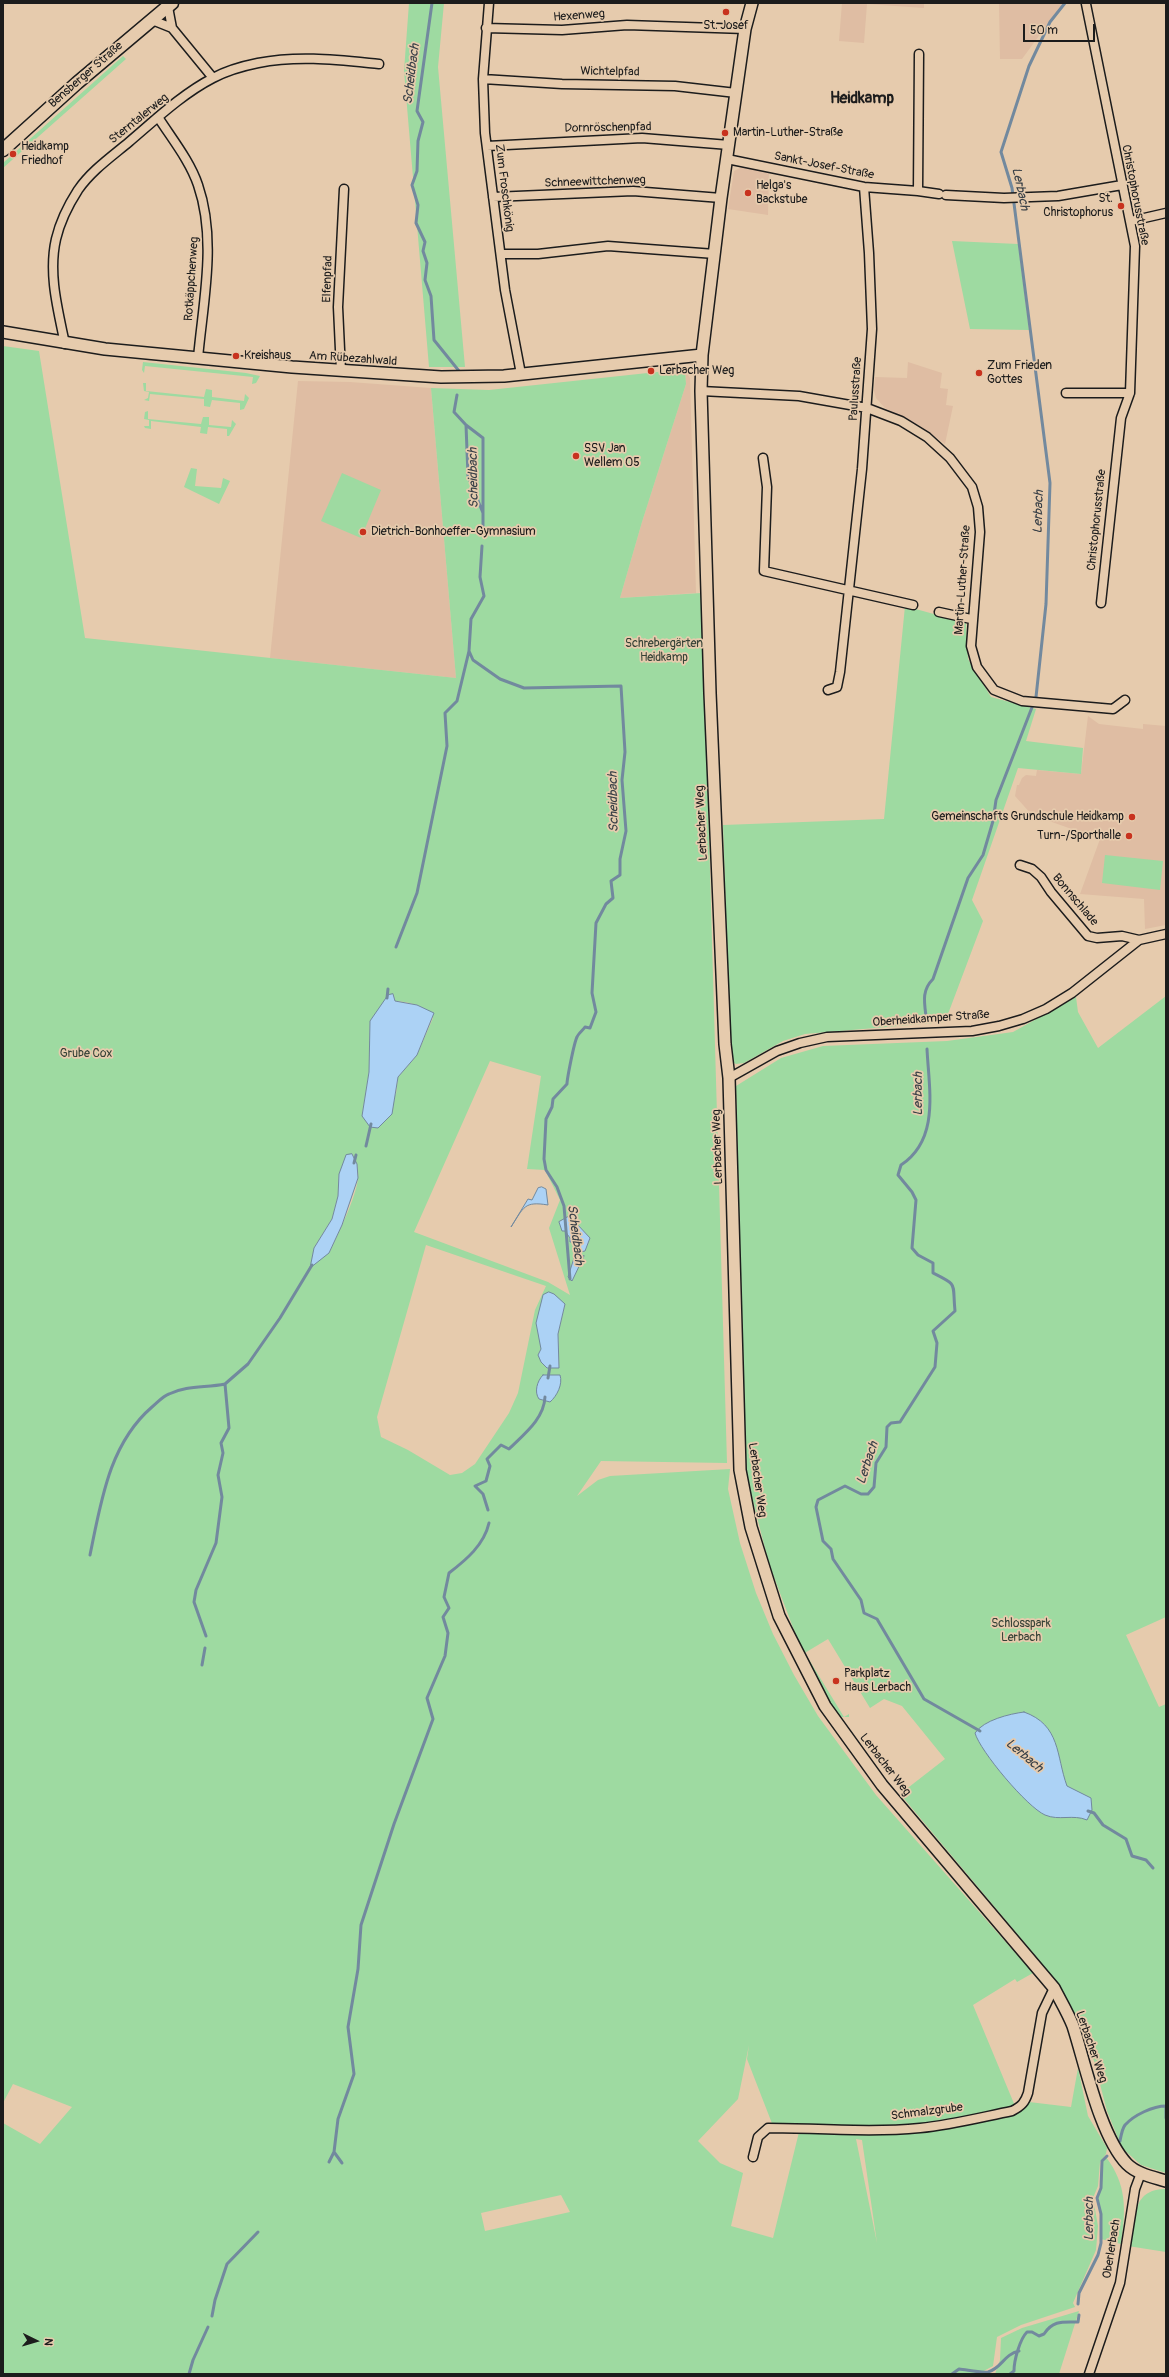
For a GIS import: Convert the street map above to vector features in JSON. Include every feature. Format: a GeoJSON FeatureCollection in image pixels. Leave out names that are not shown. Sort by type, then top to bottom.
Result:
{"type":"FeatureCollection","features":[{"type":"Feature","properties":{"kind":"main road","name":"Bensberger Straße"},"geometry":{"type":"LineString","coordinates":[[3,150],[77,82],[170,5]]}},
{"type":"Feature","properties":{"kind":"street","name":"Zum Froschkönig"},"geometry":{"type":"LineString","coordinates":[[489,3],[483,79],[486,146],[511,327],[520,369]]}},
{"type":"Feature","properties":{"kind":"street","name":"Lerbacher Weg"},"geometry":{"type":"LineString","coordinates":[[752,3],[745,28],[721,198],[702,355],[710,693],[725,1044],[729,1078],[740,1470],[751,1527],[779,1616],[825,1706],[882,1785],[1054,1988],[1072,2024],[1086,2073],[1111,2142],[1128,2164],[1141,2173]]}},
{"type":"Feature","properties":{"kind":"street","name":"Christophorusstraße"},"geometry":{"type":"LineString","coordinates":[[1086,4],[1122,185],[1131,221],[1134,246],[1130,394],[1121,418],[1100,603]]}},
{"type":"Feature","properties":{"kind":"street"},"geometry":{"type":"LineString","coordinates":[[170,5],[172,28]]}},
{"type":"Feature","properties":{"kind":"street"},"geometry":{"type":"LineString","coordinates":[[152,20],[172,28],[213,78]]}},
{"type":"Feature","properties":{"kind":"street","name":"Hexenweg"},"geometry":{"type":"LineString","coordinates":[[486,28],[555,30],[627,25],[745,28]]}},
{"type":"Feature","properties":{"kind":"street"},"geometry":{"type":"LineString","coordinates":[[918,191],[919,54]]}},
{"type":"Feature","properties":{"kind":"street","name":"Sterntalerweg"},"geometry":{"type":"LineString","coordinates":[[65,344],[56,300],[53,272],[56,239],[65,214],[79,189],[94,171],[158,117],[213,78],[257,63],[284,59],[312,58],[379,64]]}},
{"type":"Feature","properties":{"kind":"street","name":"Wichtelpfad"},"geometry":{"type":"LineString","coordinates":[[483,79],[568,84],[613,83],[675,86],[736,93]]}},
{"type":"Feature","properties":{"kind":"street","name":"Rotkäppchenweg"},"geometry":{"type":"LineString","coordinates":[[158,117],[189,164],[198,185],[206,222],[208,250],[198,358]]}},
{"type":"Feature","properties":{"kind":"street","name":"Dornröschenpfad"},"geometry":{"type":"LineString","coordinates":[[486,146],[642,138],[729,145]]}},
{"type":"Feature","properties":{"kind":"street","name":"Sankt-Josef-Straße"},"geometry":{"type":"LineString","coordinates":[[727,159],[864,186],[943,195],[1010,198],[1058,196],[1122,185]]}},
{"type":"Feature","properties":{"kind":"street","name":"Paulusstraße"},"geometry":{"type":"LineString","coordinates":[[828,690],[836,687],[840,672],[867,408],[872,329],[869,253],[864,186]]}},
{"type":"Feature","properties":{"kind":"street","name":"Elfenpfad"},"geometry":{"type":"LineString","coordinates":[[341,371],[338,307],[344,189]]}},
{"type":"Feature","properties":{"kind":"street","name":"Schneewittchenweg"},"geometry":{"type":"LineString","coordinates":[[493,197],[633,191],[721,198]]}},
{"type":"Feature","properties":{"kind":"street"},"geometry":{"type":"LineString","coordinates":[[1131,221],[1166,213]]}},
{"type":"Feature","properties":{"kind":"street"},"geometry":{"type":"LineString","coordinates":[[501,254],[538,254],[608,246],[715,254]]}},
{"type":"Feature","properties":{"kind":"street","name":"Am Rübezahlwald"},"geometry":{"type":"LineString","coordinates":[[3,332],[65,344],[198,358],[341,371],[442,377],[520,369],[702,355]]}},
{"type":"Feature","properties":{"kind":"street","name":"Martin-Luther-Straße"},"geometry":{"type":"LineString","coordinates":[[702,391],[799,396],[867,408],[901,422],[927,437],[950,458],[972,487],[978,507],[980,532],[971,619],[971,646],[977,667],[994,690],[1022,701],[1113,710],[1125,700]]}},
{"type":"Feature","properties":{"kind":"street"},"geometry":{"type":"LineString","coordinates":[[1066,393],[1130,394]]}},
{"type":"Feature","properties":{"kind":"street"},"geometry":{"type":"LineString","coordinates":[[763,458],[767,487],[764,571],[849,592],[913,605]]}},
{"type":"Feature","properties":{"kind":"street"},"geometry":{"type":"LineString","coordinates":[[939,612],[971,619]]}},
{"type":"Feature","properties":{"kind":"street","name":"Bonnschlade"},"geometry":{"type":"LineString","coordinates":[[1020,865],[1032,869],[1041,877],[1051,892],[1088,936],[1097,938],[1122,936],[1139,940]]}},
{"type":"Feature","properties":{"kind":"street","name":"Oberheidkamper Straße"},"geometry":{"type":"LineString","coordinates":[[729,1078],[777,1051],[800,1043],[827,1038],[972,1031],[1023,1019],[1046,1009],[1072,993],[1139,940],[1166,934]]}},
{"type":"Feature","properties":{"kind":"street","name":"Schmalzgrube"},"geometry":{"type":"LineString","coordinates":[[753,2157],[758,2137],[768,2128],[863,2131],[919,2128],[952,2124],[1018,2108],[1024,2103],[1028,2093],[1042,2013],[1054,1988]]}},
{"type":"Feature","properties":{"kind":"street"},"geometry":{"type":"LineString","coordinates":[[1141,2173],[1166,2181]]}},
{"type":"Feature","properties":{"kind":"street","name":"Oberlerbach"},"geometry":{"type":"LineString","coordinates":[[1089,2374],[1120,2283],[1135,2189],[1141,2173]]}},
{"type":"Feature","properties":{"kind":"shaded area"},"geometry":{"type":"Polygon","coordinates":[[[842,3],[924,3],[924,8],[867,4],[864,43],[839,41],[842,3]]]}},
{"type":"Feature","properties":{"kind":"shaded area"},"geometry":{"type":"Polygon","coordinates":[[[999,3],[1063,3],[1022,59],[1000,59],[999,3]]]}},
{"type":"Feature","properties":{"kind":"shaded area"},"geometry":{"type":"Polygon","coordinates":[[[742,167],[769,171],[768,215],[728,209],[734,171],[742,167]]]}},
{"type":"Feature","properties":{"kind":"shaded area"},"geometry":{"type":"Polygon","coordinates":[[[908,362],[942,373],[940,388],[948,389],[946,405],[953,406],[945,444],[920,426],[885,408],[876,398],[874,391],[875,377],[907,378],[908,362]]]}},
{"type":"Feature","properties":{"kind":"shaded area"},"geometry":{"type":"Polygon","coordinates":[[[685,369],[690,378],[696,593],[620,598],[642,522],[686,384],[685,369]]]}},
{"type":"Feature","properties":{"kind":"shaded area","name":"Dietrich-Bonhoeffer-Gymnasium"},"geometry":{"type":"Polygon","coordinates":[[[298,381],[350,382],[431,388],[456,678],[270,658],[298,381]]]}},
{"type":"Feature","properties":{"kind":"shaded area","name":"Gemeinschafts Grundschule Heidkamp"},"geometry":{"type":"Polygon","coordinates":[[[1088,716],[1099,724],[1143,729],[1143,724],[1166,726],[1166,925],[1145,929],[1144,899],[1080,894],[1100,839],[1032,815],[1015,796],[1017,785],[1019,785],[1022,778],[1026,775],[1036,776],[1037,770],[1081,774],[1088,716]]]}},
{"type":"Feature","properties":{"kind":"green space"},"geometry":{"type":"Polygon","coordinates":[[[409,3],[444,3],[438,67],[465,367],[429,367],[404,71],[409,3]]]}},
{"type":"Feature","properties":{"kind":"green space"},"geometry":{"type":"Polygon","coordinates":[[[123,56],[126,59],[3,168],[3,163],[123,56]]]}},
{"type":"Feature","properties":{"kind":"green space"},"geometry":{"type":"Polygon","coordinates":[[[952,241],[1018,244],[1029,330],[970,329],[952,241]]]}},
{"type":"Feature","properties":{"kind":"green space"},"geometry":{"type":"Polygon","coordinates":[[[3,346],[39,351],[85,638],[456,678],[431,388],[489,390],[685,369],[686,384],[642,522],[620,598],[702,593],[727,1463],[601,1461],[577,1496],[598,1480],[610,1476],[730,1469],[728,1489],[740,1543],[756,1593],[773,1634],[794,1675],[818,1716],[876,1795],[1033,1973],[1017,1982],[1015,1979],[973,2005],[1015,2106],[949,2122],[861,2128],[773,2126],[747,2059],[749,2045],[738,2099],[698,2141],[720,2163],[743,2173],[731,2226],[773,2238],[799,2132],[893,2131],[939,2128],[962,2125],[1009,2115],[1025,2107],[1029,2102],[1071,2107],[1078,2068],[1088,2116],[1107,2148],[1106,2154],[1100,2162],[1098,2186],[1093,2198],[1098,2226],[1096,2250],[1073,2303],[1075,2307],[1021,2325],[997,2337],[993,2366],[978,2374],[3,2374],[3,2123],[40,2144],[72,2107],[13,2084],[3,2103],[3,346]],[[393,994],[370,1021],[369,1072],[362,1116],[396,1094],[398,1077],[417,1055],[433,1018],[421,1007],[406,1002],[395,1001],[393,994]],[[490,1061],[414,1232],[548,1282],[570,1295],[549,1228],[560,1200],[545,1170],[527,1169],[541,1076],[490,1061]],[[352,1154],[339,1174],[338,1196],[332,1219],[314,1248],[329,1253],[346,1216],[357,1186],[358,1171],[352,1154]],[[575,1213],[559,1222],[570,1238],[576,1242],[575,1249],[590,1238],[577,1224],[575,1213]],[[426,1245],[377,1417],[381,1437],[408,1450],[450,1475],[462,1473],[475,1464],[509,1413],[518,1393],[535,1310],[546,1286],[426,1245]],[[565,1304],[538,1355],[559,1368],[558,1334],[565,1304]],[[543,1375],[539,1399],[550,1401],[560,1375],[543,1375]],[[856,2139],[877,2243],[862,2140],[856,2139]],[[561,2195],[481,2213],[485,2231],[570,2212],[561,2195]]]}},
{"type":"Feature","properties":{"kind":"green space"},"geometry":{"type":"Polygon","coordinates":[[[143,362],[246,373],[260,376],[256,383],[252,384],[253,377],[145,366],[144,373],[142,370],[143,362]]]}},
{"type":"Feature","properties":{"kind":"green space"},"geometry":{"type":"Polygon","coordinates":[[[143,383],[146,383],[146,391],[204,397],[206,389],[212,390],[212,397],[244,401],[245,394],[249,398],[244,409],[240,410],[240,403],[212,400],[210,407],[204,406],[204,399],[150,394],[149,401],[144,400],[148,398],[149,392],[144,391],[143,383]]]}},
{"type":"Feature","properties":{"kind":"green space"},"geometry":{"type":"Polygon","coordinates":[[[148,411],[148,419],[201,424],[203,417],[209,417],[209,425],[231,427],[232,420],[236,424],[229,436],[227,436],[227,429],[208,427],[207,434],[200,433],[201,427],[151,421],[151,429],[145,428],[144,426],[149,426],[149,420],[144,419],[145,412],[148,411]]]}},
{"type":"Feature","properties":{"kind":"green space"},"geometry":{"type":"Polygon","coordinates":[[[191,468],[197,469],[195,486],[221,488],[223,478],[230,481],[219,504],[184,487],[191,468]]]}},
{"type":"Feature","properties":{"kind":"green space"},"geometry":{"type":"Polygon","coordinates":[[[342,473],[381,490],[361,538],[321,521],[342,473]]]}},
{"type":"Feature","properties":{"kind":"green space"},"geometry":{"type":"Polygon","coordinates":[[[905,606],[966,623],[968,659],[991,697],[1036,709],[1026,741],[1083,748],[1081,774],[1018,768],[972,900],[983,921],[945,1022],[805,1034],[783,1041],[744,1063],[736,1064],[731,1061],[723,825],[884,819],[905,606]]]}},
{"type":"Feature","properties":{"kind":"green space"},"geometry":{"type":"Polygon","coordinates":[[[1105,855],[1163,861],[1160,890],[1102,883],[1105,855]]]}},
{"type":"Feature","properties":{"kind":"green space","name":"Schlosspark Lerbach"},"geometry":{"type":"Polygon","coordinates":[[[1166,996],[1166,1617],[1126,1635],[1159,1707],[1166,1704],[1166,2173],[1141,2165],[1122,2148],[1107,2111],[1094,2061],[1076,2016],[1039,1960],[900,1794],[945,1759],[902,1706],[884,1699],[870,1708],[828,1639],[803,1654],[769,1564],[745,1470],[736,1086],[781,1058],[823,1046],[947,1041],[1013,1032],[1076,997],[1078,1012],[1098,1048],[1166,996]]]}},
{"type":"Feature","properties":{"kind":"green space"},"geometry":{"type":"Polygon","coordinates":[[[804,1658],[808,1658],[844,1717],[839,1717],[804,1658]]]}},
{"type":"Feature","properties":{"kind":"green space"},"geometry":{"type":"Polygon","coordinates":[[[1106,2157],[1118,2177],[1123,2198],[1124,2220],[1121,2244],[1101,2239],[1100,2214],[1097,2200],[1101,2186],[1102,2163],[1106,2157]]]}},
{"type":"Feature","properties":{"kind":"green space"},"geometry":{"type":"Polygon","coordinates":[[[1166,2189],[1166,2252],[1128,2246],[1133,2208],[1137,2208],[1141,2199],[1148,2193],[1166,2189]]]}},
{"type":"Feature","properties":{"kind":"green space"},"geometry":{"type":"Polygon","coordinates":[[[1079,2311],[1059,2374],[995,2374],[1000,2360],[1001,2338],[1022,2328],[1079,2311]]]}},
{"type":"Feature","properties":{"kind":"water"},"geometry":{"type":"Polygon","coordinates":[[[393,994],[395,1001],[417,1005],[434,1013],[417,1055],[398,1077],[392,1114],[378,1128],[370,1127],[362,1116],[369,1072],[370,1021],[388,995],[393,994]]]}},
{"type":"Feature","properties":{"kind":"water"},"geometry":{"type":"Polygon","coordinates":[[[352,1154],[357,1164],[358,1178],[342,1225],[329,1253],[310,1268],[314,1248],[332,1219],[338,1196],[339,1174],[346,1155],[352,1154]]]}},
{"type":"Feature","properties":{"kind":"water"},"geometry":{"type":"Polygon","coordinates":[[[542,1187],[546,1189],[548,1205],[534,1204],[525,1207],[511,1227],[528,1199],[532,1200],[538,1188],[542,1187]]]}},
{"type":"Feature","properties":{"kind":"water"},"geometry":{"type":"Polygon","coordinates":[[[575,1213],[577,1224],[590,1238],[585,1251],[575,1253],[576,1242],[570,1242],[570,1238],[565,1231],[562,1231],[559,1222],[575,1213]]]}},
{"type":"Feature","properties":{"kind":"water"},"geometry":{"type":"Polygon","coordinates":[[[584,1256],[572,1281],[568,1277],[574,1258],[584,1256]]]}},
{"type":"Feature","properties":{"kind":"water"},"geometry":{"type":"Polygon","coordinates":[[[549,1292],[554,1294],[565,1304],[558,1334],[559,1368],[547,1368],[541,1362],[538,1355],[541,1349],[536,1323],[543,1295],[549,1292]]]}},
{"type":"Feature","properties":{"kind":"water"},"geometry":{"type":"Polygon","coordinates":[[[543,1375],[560,1375],[561,1378],[559,1390],[550,1402],[539,1399],[537,1396],[536,1390],[538,1383],[543,1375]]]}},
{"type":"Feature","properties":{"kind":"water"},"geometry":{"type":"Polygon","coordinates":[[[1024,1712],[1036,1718],[1045,1725],[1051,1733],[1067,1786],[1091,1798],[1092,1810],[1087,1820],[1082,1818],[1050,1817],[1037,1810],[1005,1778],[979,1741],[975,1733],[979,1728],[1004,1716],[1024,1712]]]}},
{"type":"Feature","properties":{"kind":"waterway","name":"Scheidbach"},"geometry":{"type":"LineString","coordinates":[[432,3],[417,111],[423,122],[418,141],[417,171],[412,185],[418,205],[416,223],[425,242],[423,251],[427,263],[425,280],[431,296],[434,340],[459,371]]}},
{"type":"Feature","properties":{"kind":"waterway","name":"Lerbach"},"geometry":{"type":"LineString","coordinates":[[926,1016],[924,1001],[925,992],[929,983],[933,979],[968,878],[983,855],[993,821],[996,800],[1036,697],[1046,604],[1050,483],[1012,188],[1001,152],[1029,66],[1050,22],[1065,3]]}},
{"type":"Feature","properties":{"kind":"waterway","name":"Scheidbach"},"geometry":{"type":"LineString","coordinates":[[457,395],[454,412],[466,425],[483,438],[483,528]]}},
{"type":"Feature","properties":{"kind":"waterway","name":"Scheidbach"},"geometry":{"type":"LineString","coordinates":[[466,425],[468,476],[483,513]]}},
{"type":"Feature","properties":{"kind":"waterway","name":"Scheidbach"},"geometry":{"type":"LineString","coordinates":[[482,546],[480,577],[484,596],[471,619],[469,651],[473,660],[500,679],[524,688],[621,686],[625,752],[622,780],[626,831],[620,859],[620,875],[611,881],[613,898],[606,904],[596,923],[592,993],[596,1012],[590,1028],[585,1027],[577,1037],[567,1084],[553,1099],[552,1107],[546,1119],[544,1159],[546,1170],[557,1187],[564,1206],[570,1279]]}},
{"type":"Feature","properties":{"kind":"waterway"},"geometry":{"type":"LineString","coordinates":[[396,947],[417,893],[447,746],[445,713],[457,701],[469,651]]}},
{"type":"Feature","properties":{"kind":"waterway"},"geometry":{"type":"LineString","coordinates":[[387,998],[388,989]]}},
{"type":"Feature","properties":{"kind":"waterway","name":"Lerbach"},"geometry":{"type":"LineString","coordinates":[[927,1049],[930,1097],[927,1128],[922,1142],[913,1154],[901,1165],[898,1175],[912,1192],[916,1200],[912,1248],[918,1255],[933,1263],[933,1273],[951,1283],[954,1290],[955,1311],[933,1331],[937,1343],[935,1367],[900,1422],[891,1423],[887,1427],[886,1447],[876,1463],[874,1487],[868,1494],[861,1494],[845,1486],[818,1500],[816,1507],[823,1541],[831,1549],[833,1559],[861,1600],[864,1613],[877,1619],[924,1699],[980,1731]]}},
{"type":"Feature","properties":{"kind":"waterway"},"geometry":{"type":"LineString","coordinates":[[366,1146],[371,1124]]}},
{"type":"Feature","properties":{"kind":"waterway"},"geometry":{"type":"LineString","coordinates":[[354,1163],[356,1155]]}},
{"type":"Feature","properties":{"kind":"waterway"},"geometry":{"type":"LineString","coordinates":[[206,1636],[194,1602],[196,1590],[216,1543],[222,1497],[218,1475],[223,1453],[221,1443],[229,1428],[225,1384],[248,1364],[280,1318],[312,1265]]}},
{"type":"Feature","properties":{"kind":"waterway"},"geometry":{"type":"LineString","coordinates":[[548,1378],[550,1366]]}},
{"type":"Feature","properties":{"kind":"waterway"},"geometry":{"type":"LineString","coordinates":[[90,1555],[98,1515],[109,1475],[116,1456],[137,1422],[163,1398],[176,1391],[225,1384]]}},
{"type":"Feature","properties":{"kind":"waterway"},"geometry":{"type":"LineString","coordinates":[[488,1510],[483,1494],[475,1486],[486,1481],[490,1466],[487,1459],[501,1445],[509,1449],[527,1432],[541,1412],[545,1397]]}},
{"type":"Feature","properties":{"kind":"waterway"},"geometry":{"type":"LineString","coordinates":[[329,2162],[334,2152],[338,2119],[354,2074],[348,2027],[358,1969],[361,1925],[394,1824],[433,1719],[427,1698],[445,1656],[448,1633],[443,1617],[449,1608],[444,1597],[449,1573],[462,1563],[479,1545],[487,1531],[489,1523]]}},
{"type":"Feature","properties":{"kind":"waterway"},"geometry":{"type":"LineString","coordinates":[[202,1665],[205,1648]]}},
{"type":"Feature","properties":{"kind":"waterway","name":"Lerbach"},"geometry":{"type":"LineString","coordinates":[[1088,1811],[1094,1813],[1103,1825],[1126,1839],[1132,1856],[1146,1860],[1153,1868]]}},
{"type":"Feature","properties":{"kind":"waterway"},"geometry":{"type":"LineString","coordinates":[[1166,2106],[1166,2118]]}},
{"type":"Feature","properties":{"kind":"waterway","name":"Lerbach"},"geometry":{"type":"LineString","coordinates":[[1120,2141],[1124,2127],[1129,2121],[1150,2109],[1166,2106]]}},
{"type":"Feature","properties":{"kind":"waterway"},"geometry":{"type":"LineString","coordinates":[[334,2152],[342,2163]]}},
{"type":"Feature","properties":{"kind":"waterway","name":"Lerbach"},"geometry":{"type":"LineString","coordinates":[[1078,2304],[1079,2293],[1098,2255],[1101,2243],[1101,2214],[1097,2198],[1101,2188],[1102,2161],[1107,2156]]}},
{"type":"Feature","properties":{"kind":"waterway"},"geometry":{"type":"LineString","coordinates":[[212,2316],[215,2300],[227,2264],[258,2232]]}},
{"type":"Feature","properties":{"kind":"waterway","name":"Lerbach"},"geometry":{"type":"LineString","coordinates":[[1010,2374],[1014,2371],[1018,2350],[1024,2335],[1027,2332],[1032,2332],[1039,2336],[1044,2334],[1047,2329],[1055,2324],[1063,2322],[1078,2322],[1079,2315]]}},
{"type":"Feature","properties":{"kind":"waterway"},"geometry":{"type":"LineString","coordinates":[[189,2374],[193,2360],[208,2327]]}},
{"type":"Feature","properties":{"kind":"waterway"},"geometry":{"type":"LineString","coordinates":[[952,2374],[959,2369],[988,2372],[996,2368],[1010,2355],[1019,2351]]}},
{"type":"Feature","properties":{"kind":"place","name":"St. Josef"},"geometry":{"type":"Point","coordinates":[726,12]}},
{"type":"Feature","properties":{"kind":"place","name":"Martin-Luther-Straße"},"geometry":{"type":"Point","coordinates":[725,133]}},
{"type":"Feature","properties":{"kind":"place","name":"Heidkamp Friedhof"},"geometry":{"type":"Point","coordinates":[13,154]}},
{"type":"Feature","properties":{"kind":"place","name":"Helga's Backstube"},"geometry":{"type":"Point","coordinates":[748,193]}},
{"type":"Feature","properties":{"kind":"place","name":"St. Christophorus"},"geometry":{"type":"Point","coordinates":[1121,206]}},
{"type":"Feature","properties":{"kind":"place","name":"Kreishaus"},"geometry":{"type":"Point","coordinates":[236,356]}},
{"type":"Feature","properties":{"kind":"place","name":"Lerbacher Weg"},"geometry":{"type":"Point","coordinates":[651,371]}},
{"type":"Feature","properties":{"kind":"place","name":"Zum Frieden Gottes"},"geometry":{"type":"Point","coordinates":[979,373]}},
{"type":"Feature","properties":{"kind":"place","name":"SSV Jan Wellem 05"},"geometry":{"type":"Point","coordinates":[576,456]}},
{"type":"Feature","properties":{"kind":"place","name":"Dietrich-Bonhoeffer-Gymnasium"},"geometry":{"type":"Point","coordinates":[363,532]}},
{"type":"Feature","properties":{"kind":"place","name":"Gemeinschafts Grundschule Heidkamp"},"geometry":{"type":"Point","coordinates":[1132,817]}},
{"type":"Feature","properties":{"kind":"place","name":"Turn-/Sporthalle"},"geometry":{"type":"Point","coordinates":[1129,836]}},
{"type":"Feature","properties":{"kind":"place","name":"Parkplatz Haus Lerbach"},"geometry":{"type":"Point","coordinates":[836,1681]}},
{"type":"Feature","properties":{"kind":"district","name":"Heidkamp"},"geometry":{"type":"Point","coordinates":[862,99]}},
{"type":"Feature","properties":{"kind":"park label","name":"Schrebergärten Heidkamp"},"geometry":{"type":"Point","coordinates":[664,651]}},
{"type":"Feature","properties":{"kind":"park label","name":"Grube Cox"},"geometry":{"type":"Point","coordinates":[86,1054]}}]}
